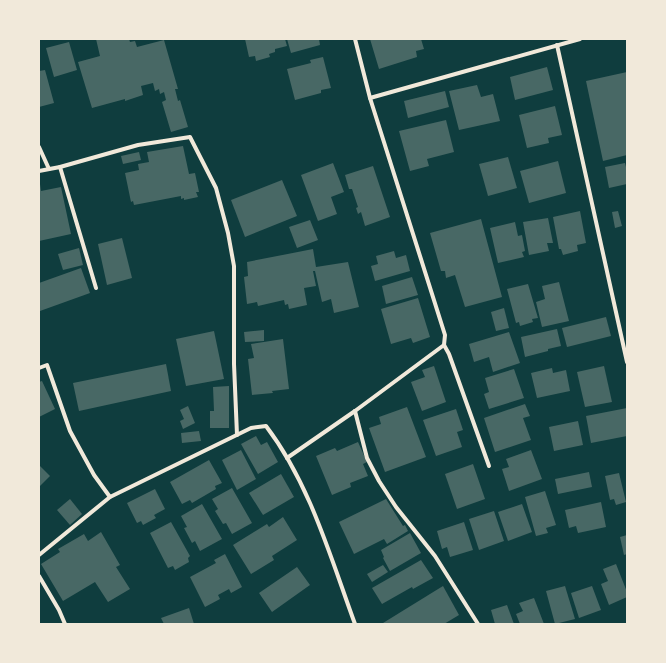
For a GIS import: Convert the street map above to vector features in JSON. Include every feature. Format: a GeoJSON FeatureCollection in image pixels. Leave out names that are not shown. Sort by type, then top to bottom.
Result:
{"type":"FeatureCollection","features":[{"type":"Feature","properties":{"kind":"street"},"geometry":{"type":"LineString","coordinates":[[354,39],[370,98],[444,335],[444,345],[449,354],[489,466]]}},
{"type":"Feature","properties":{"kind":"street"},"geometry":{"type":"LineString","coordinates":[[370,98],[580,39]]}},
{"type":"Feature","properties":{"kind":"street"},"geometry":{"type":"LineString","coordinates":[[557,45],[627,362]]}},
{"type":"Feature","properties":{"kind":"street"},"geometry":{"type":"LineString","coordinates":[[39,171],[60,167],[138,145],[190,137],[216,188],[228,233],[234,266],[234,364],[237,435]]}},
{"type":"Feature","properties":{"kind":"street"},"geometry":{"type":"LineString","coordinates":[[39,147],[49,169]]}},
{"type":"Feature","properties":{"kind":"street"},"geometry":{"type":"LineString","coordinates":[[60,167],[96,288]]}},
{"type":"Feature","properties":{"kind":"street"},"geometry":{"type":"LineString","coordinates":[[287,458],[355,411],[444,345]]}},
{"type":"Feature","properties":{"kind":"street"},"geometry":{"type":"LineString","coordinates":[[39,368],[47,365],[70,431],[94,474],[110,497]]}},
{"type":"Feature","properties":{"kind":"street"},"geometry":{"type":"LineString","coordinates":[[355,411],[367,458],[379,481],[400,513],[436,556],[478,624]]}},
{"type":"Feature","properties":{"kind":"street"},"geometry":{"type":"LineString","coordinates":[[39,556],[110,497],[251,428],[266,426],[278,442],[309,500],[355,624]]}},
{"type":"Feature","properties":{"kind":"street"},"geometry":{"type":"LineString","coordinates":[[39,576],[59,610],[65,624]]}},
{"type":"Feature","properties":{"kind":"building"},"geometry":{"type":"Polygon","coordinates":[[[96,39],[129,39],[130,42],[135,41],[137,47],[164,40],[178,89],[175,89],[178,101],[180,100],[188,127],[171,132],[162,102],[166,100],[164,92],[160,94],[159,89],[155,91],[153,83],[141,86],[143,95],[125,101],[125,99],[92,108],[78,62],[100,56],[96,39]]]}},
{"type":"Feature","properties":{"kind":"building"},"geometry":{"type":"Polygon","coordinates":[[[245,39],[285,39],[287,46],[275,49],[275,52],[269,54],[270,57],[256,61],[255,56],[249,57],[245,39]]]}},
{"type":"Feature","properties":{"kind":"building"},"geometry":{"type":"Polygon","coordinates":[[[287,39],[319,39],[320,45],[291,53],[287,39]]]}},
{"type":"Feature","properties":{"kind":"building"},"geometry":{"type":"Polygon","coordinates":[[[370,39],[421,39],[424,49],[416,51],[417,57],[379,69],[370,39]]]}},
{"type":"Feature","properties":{"kind":"building"},"geometry":{"type":"Polygon","coordinates":[[[69,42],[77,70],[54,77],[46,48],[69,42]]]}},
{"type":"Feature","properties":{"kind":"building"},"geometry":{"type":"Polygon","coordinates":[[[323,57],[331,88],[321,90],[321,93],[295,100],[287,69],[311,63],[310,60],[323,57]]]}},
{"type":"Feature","properties":{"kind":"building"},"geometry":{"type":"Polygon","coordinates":[[[547,67],[553,90],[515,100],[510,77],[547,67]]]}},
{"type":"Feature","properties":{"kind":"building"},"geometry":{"type":"Polygon","coordinates":[[[45,70],[54,103],[39,107],[39,71],[45,70]]]}},
{"type":"Feature","properties":{"kind":"building"},"geometry":{"type":"Polygon","coordinates":[[[627,72],[627,155],[603,161],[586,81],[627,72]]]}},
{"type":"Feature","properties":{"kind":"building"},"geometry":{"type":"Polygon","coordinates":[[[477,85],[481,97],[493,94],[500,121],[459,130],[449,91],[477,85]]]}},
{"type":"Feature","properties":{"kind":"building"},"geometry":{"type":"Polygon","coordinates":[[[445,91],[449,107],[408,118],[404,101],[445,91]]]}},
{"type":"Feature","properties":{"kind":"building"},"geometry":{"type":"Polygon","coordinates":[[[555,106],[562,135],[548,138],[549,143],[527,148],[519,115],[555,106]]]}},
{"type":"Feature","properties":{"kind":"building"},"geometry":{"type":"Polygon","coordinates":[[[446,120],[454,152],[427,159],[429,166],[410,171],[399,131],[446,120]]]}},
{"type":"Feature","properties":{"kind":"building"},"geometry":{"type":"Polygon","coordinates":[[[183,146],[189,174],[195,173],[199,192],[196,192],[198,197],[184,200],[184,198],[181,199],[181,196],[134,205],[133,201],[131,202],[125,173],[139,170],[138,164],[149,162],[147,152],[183,146]]]}},
{"type":"Feature","properties":{"kind":"building"},"geometry":{"type":"Polygon","coordinates":[[[139,152],[141,160],[123,164],[121,156],[139,152]]]}},
{"type":"Feature","properties":{"kind":"building"},"geometry":{"type":"Polygon","coordinates":[[[508,157],[517,188],[488,196],[479,164],[508,157]]]}},
{"type":"Feature","properties":{"kind":"building"},"geometry":{"type":"Polygon","coordinates":[[[558,161],[566,193],[529,203],[520,171],[558,161]]]}},
{"type":"Feature","properties":{"kind":"building"},"geometry":{"type":"Polygon","coordinates":[[[333,163],[344,192],[331,197],[337,214],[318,221],[301,175],[333,163]]]}},
{"type":"Feature","properties":{"kind":"building"},"geometry":{"type":"Polygon","coordinates":[[[625,163],[627,171],[627,184],[609,188],[605,167],[625,163]]]}},
{"type":"Feature","properties":{"kind":"building"},"geometry":{"type":"Polygon","coordinates":[[[373,166],[390,217],[365,226],[361,212],[358,214],[356,208],[358,207],[352,189],[349,189],[345,175],[373,166]]]}},
{"type":"Feature","properties":{"kind":"building"},"geometry":{"type":"Polygon","coordinates":[[[282,180],[297,216],[245,237],[231,200],[282,180]]]}},
{"type":"Feature","properties":{"kind":"building"},"geometry":{"type":"Polygon","coordinates":[[[40,184],[41,191],[61,187],[71,234],[39,241],[40,184]]]}},
{"type":"Feature","properties":{"kind":"building"},"geometry":{"type":"Polygon","coordinates":[[[580,211],[586,243],[577,245],[578,251],[563,255],[561,249],[559,249],[553,217],[580,211]]]}},
{"type":"Feature","properties":{"kind":"building"},"geometry":{"type":"Polygon","coordinates":[[[618,211],[622,226],[615,228],[612,212],[618,211]]]}},
{"type":"Feature","properties":{"kind":"building"},"geometry":{"type":"Polygon","coordinates":[[[548,218],[553,243],[547,243],[549,251],[529,255],[523,222],[548,218]]]}},
{"type":"Feature","properties":{"kind":"building"},"geometry":{"type":"Polygon","coordinates":[[[481,219],[502,297],[465,307],[455,275],[446,278],[445,271],[441,271],[430,233],[481,219]]]}},
{"type":"Feature","properties":{"kind":"building"},"geometry":{"type":"Polygon","coordinates":[[[310,220],[318,240],[297,248],[289,227],[310,220]]]}},
{"type":"Feature","properties":{"kind":"building"},"geometry":{"type":"Polygon","coordinates":[[[515,222],[518,236],[522,235],[525,251],[522,252],[524,257],[498,263],[490,228],[515,222]]]}},
{"type":"Feature","properties":{"kind":"building"},"geometry":{"type":"Polygon","coordinates":[[[122,238],[132,278],[107,285],[98,244],[122,238]]]}},
{"type":"Feature","properties":{"kind":"building"},"geometry":{"type":"Polygon","coordinates":[[[79,248],[83,265],[63,270],[58,254],[79,248]]]}},
{"type":"Feature","properties":{"kind":"building"},"geometry":{"type":"Polygon","coordinates":[[[313,249],[316,267],[348,262],[359,307],[334,313],[331,299],[322,302],[315,271],[313,271],[316,286],[304,288],[307,305],[289,309],[288,304],[285,305],[284,300],[258,306],[257,302],[247,304],[244,277],[248,276],[247,262],[313,249]]]}},
{"type":"Feature","properties":{"kind":"building"},"geometry":{"type":"Polygon","coordinates":[[[394,251],[396,258],[406,255],[410,271],[375,281],[371,266],[378,264],[376,256],[394,251]]]}},
{"type":"Feature","properties":{"kind":"building"},"geometry":{"type":"Polygon","coordinates":[[[81,268],[90,293],[40,311],[39,283],[81,268]]]}},
{"type":"Feature","properties":{"kind":"building"},"geometry":{"type":"Polygon","coordinates":[[[412,277],[418,295],[386,304],[382,286],[412,277]]]}},
{"type":"Feature","properties":{"kind":"building"},"geometry":{"type":"Polygon","coordinates":[[[559,282],[569,321],[542,327],[536,302],[545,299],[542,286],[559,282]]]}},
{"type":"Feature","properties":{"kind":"building"},"geometry":{"type":"Polygon","coordinates":[[[528,284],[538,318],[532,319],[533,322],[520,326],[519,322],[516,323],[507,289],[528,284]]]}},
{"type":"Feature","properties":{"kind":"building"},"geometry":{"type":"Polygon","coordinates":[[[418,298],[430,337],[413,343],[411,338],[391,344],[381,309],[418,298]]]}},
{"type":"Feature","properties":{"kind":"building"},"geometry":{"type":"Polygon","coordinates":[[[504,308],[509,328],[496,331],[491,312],[504,308]]]}},
{"type":"Feature","properties":{"kind":"building"},"geometry":{"type":"Polygon","coordinates":[[[606,317],[611,336],[567,347],[562,328],[606,317]]]}},
{"type":"Feature","properties":{"kind":"building"},"geometry":{"type":"Polygon","coordinates":[[[557,329],[561,346],[525,357],[521,337],[557,329]]]}},
{"type":"Feature","properties":{"kind":"building"},"geometry":{"type":"Polygon","coordinates":[[[264,330],[264,341],[245,342],[244,332],[264,330]]]}},
{"type":"Feature","properties":{"kind":"building"},"geometry":{"type":"Polygon","coordinates":[[[214,331],[224,379],[186,386],[176,339],[214,331]]]}},
{"type":"Feature","properties":{"kind":"building"},"geometry":{"type":"Polygon","coordinates":[[[509,332],[520,363],[493,372],[489,357],[474,362],[469,344],[509,332]]]}},
{"type":"Feature","properties":{"kind":"building"},"geometry":{"type":"Polygon","coordinates":[[[283,339],[289,389],[272,391],[273,393],[252,395],[248,359],[254,358],[251,344],[283,339]]]}},
{"type":"Feature","properties":{"kind":"building"},"geometry":{"type":"Polygon","coordinates":[[[166,364],[171,391],[79,411],[73,383],[166,364]]]}},
{"type":"Feature","properties":{"kind":"building"},"geometry":{"type":"Polygon","coordinates":[[[434,366],[446,402],[422,411],[411,382],[425,377],[422,370],[434,366]]]}},
{"type":"Feature","properties":{"kind":"building"},"geometry":{"type":"Polygon","coordinates":[[[604,366],[612,402],[585,407],[577,372],[604,366]]]}},
{"type":"Feature","properties":{"kind":"building"},"geometry":{"type":"Polygon","coordinates":[[[552,368],[553,373],[566,370],[570,391],[537,398],[531,373],[552,368]]]}},
{"type":"Feature","properties":{"kind":"building"},"geometry":{"type":"Polygon","coordinates":[[[514,369],[524,398],[489,409],[484,394],[489,392],[485,378],[514,369]]]}},
{"type":"Feature","properties":{"kind":"building"},"geometry":{"type":"Polygon","coordinates":[[[42,381],[55,409],[39,417],[39,382],[42,381]]]}},
{"type":"Feature","properties":{"kind":"building"},"geometry":{"type":"Polygon","coordinates":[[[229,386],[229,428],[210,428],[210,411],[214,411],[213,387],[229,386]]]}},
{"type":"Feature","properties":{"kind":"building"},"geometry":{"type":"Polygon","coordinates":[[[525,404],[530,416],[523,418],[531,440],[495,452],[484,418],[525,404]]]}},
{"type":"Feature","properties":{"kind":"building"},"geometry":{"type":"Polygon","coordinates":[[[188,406],[195,423],[183,429],[180,421],[184,419],[180,410],[188,406]]]}},
{"type":"Feature","properties":{"kind":"building"},"geometry":{"type":"Polygon","coordinates":[[[407,407],[426,457],[385,472],[369,428],[381,424],[379,417],[407,407]]]}},
{"type":"Feature","properties":{"kind":"building"},"geometry":{"type":"Polygon","coordinates":[[[627,408],[627,436],[591,443],[586,416],[627,408]]]}},
{"type":"Feature","properties":{"kind":"building"},"geometry":{"type":"Polygon","coordinates":[[[456,409],[463,430],[457,432],[462,447],[436,456],[423,420],[456,409]]]}},
{"type":"Feature","properties":{"kind":"building"},"geometry":{"type":"Polygon","coordinates":[[[578,421],[583,445],[554,451],[549,427],[578,421]]]}},
{"type":"Feature","properties":{"kind":"building"},"geometry":{"type":"Polygon","coordinates":[[[199,431],[201,441],[182,443],[181,433],[199,431]]]}},
{"type":"Feature","properties":{"kind":"building"},"geometry":{"type":"Polygon","coordinates":[[[256,436],[261,445],[267,442],[278,462],[258,474],[241,444],[256,436]]]}},
{"type":"Feature","properties":{"kind":"building"},"geometry":{"type":"Polygon","coordinates":[[[358,442],[367,462],[363,464],[368,476],[350,483],[351,487],[332,495],[316,456],[335,448],[337,451],[358,442]]]}},
{"type":"Feature","properties":{"kind":"building"},"geometry":{"type":"Polygon","coordinates":[[[241,450],[256,479],[237,490],[222,460],[241,450]]]}},
{"type":"Feature","properties":{"kind":"building"},"geometry":{"type":"Polygon","coordinates":[[[531,450],[542,479],[509,491],[502,469],[509,467],[506,459],[531,450]]]}},
{"type":"Feature","properties":{"kind":"building"},"geometry":{"type":"Polygon","coordinates":[[[209,460],[222,483],[215,486],[216,489],[192,503],[190,500],[182,504],[170,482],[209,460]]]}},
{"type":"Feature","properties":{"kind":"building"},"geometry":{"type":"Polygon","coordinates":[[[473,464],[485,499],[457,509],[445,474],[473,464]]]}},
{"type":"Feature","properties":{"kind":"building"},"geometry":{"type":"Polygon","coordinates":[[[39,465],[50,476],[39,487],[39,465]]]}},
{"type":"Feature","properties":{"kind":"building"},"geometry":{"type":"Polygon","coordinates":[[[589,472],[592,487],[558,494],[555,479],[589,472]]]}},
{"type":"Feature","properties":{"kind":"building"},"geometry":{"type":"Polygon","coordinates":[[[619,473],[626,502],[616,505],[614,499],[610,500],[605,476],[619,473]]]}},
{"type":"Feature","properties":{"kind":"building"},"geometry":{"type":"Polygon","coordinates":[[[281,474],[294,497],[263,515],[249,493],[281,474]]]}},
{"type":"Feature","properties":{"kind":"building"},"geometry":{"type":"Polygon","coordinates":[[[232,488],[252,523],[232,534],[226,523],[223,524],[215,511],[218,509],[212,499],[232,488]]]}},
{"type":"Feature","properties":{"kind":"building"},"geometry":{"type":"Polygon","coordinates":[[[155,489],[165,509],[154,515],[156,518],[143,525],[141,521],[137,523],[127,503],[155,489]]]}},
{"type":"Feature","properties":{"kind":"building"},"geometry":{"type":"Polygon","coordinates":[[[545,491],[556,525],[546,528],[548,533],[536,536],[525,497],[545,491]]]}},
{"type":"Feature","properties":{"kind":"building"},"geometry":{"type":"Polygon","coordinates":[[[70,499],[82,514],[70,525],[57,510],[70,499]]]}},
{"type":"Feature","properties":{"kind":"building"},"geometry":{"type":"Polygon","coordinates":[[[386,499],[403,526],[405,525],[408,531],[387,544],[384,539],[354,554],[339,522],[386,499]]]}},
{"type":"Feature","properties":{"kind":"building"},"geometry":{"type":"Polygon","coordinates":[[[601,502],[606,527],[578,533],[576,526],[569,528],[565,510],[601,502]]]}},
{"type":"Feature","properties":{"kind":"building"},"geometry":{"type":"Polygon","coordinates":[[[202,504],[222,539],[200,551],[195,541],[192,543],[184,528],[187,527],[181,516],[202,504]]]}},
{"type":"Feature","properties":{"kind":"building"},"geometry":{"type":"Polygon","coordinates":[[[522,504],[532,532],[508,541],[498,512],[522,504]]]}},
{"type":"Feature","properties":{"kind":"building"},"geometry":{"type":"Polygon","coordinates":[[[494,511],[504,541],[479,550],[469,519],[494,511]]]}},
{"type":"Feature","properties":{"kind":"building"},"geometry":{"type":"Polygon","coordinates":[[[283,517],[297,540],[272,556],[274,560],[251,574],[233,545],[267,524],[269,527],[283,517]]]}},
{"type":"Feature","properties":{"kind":"building"},"geometry":{"type":"Polygon","coordinates":[[[171,522],[190,556],[188,558],[189,562],[175,570],[173,566],[168,568],[150,533],[171,522]]]}},
{"type":"Feature","properties":{"kind":"building"},"geometry":{"type":"Polygon","coordinates":[[[464,522],[473,550],[450,557],[447,547],[442,549],[437,531],[464,522]]]}},
{"type":"Feature","properties":{"kind":"building"},"geometry":{"type":"Polygon","coordinates":[[[101,532],[120,565],[116,567],[130,589],[108,602],[95,582],[63,601],[41,564],[60,552],[58,549],[84,534],[88,541],[101,532]]]}},
{"type":"Feature","properties":{"kind":"building"},"geometry":{"type":"Polygon","coordinates":[[[410,533],[421,553],[390,571],[383,558],[384,557],[381,550],[410,533]]]}},
{"type":"Feature","properties":{"kind":"building"},"geometry":{"type":"Polygon","coordinates":[[[627,535],[627,554],[624,555],[620,537],[627,535]]]}},
{"type":"Feature","properties":{"kind":"building"},"geometry":{"type":"Polygon","coordinates":[[[225,554],[242,587],[231,593],[229,589],[218,595],[220,599],[205,607],[190,577],[216,563],[214,560],[225,554]]]}},
{"type":"Feature","properties":{"kind":"building"},"geometry":{"type":"Polygon","coordinates":[[[421,560],[433,578],[413,589],[412,587],[382,604],[372,588],[421,560]]]}},
{"type":"Feature","properties":{"kind":"building"},"geometry":{"type":"Polygon","coordinates":[[[616,564],[627,592],[627,597],[609,605],[601,584],[608,581],[603,569],[616,564]]]}},
{"type":"Feature","properties":{"kind":"building"},"geometry":{"type":"Polygon","coordinates":[[[383,565],[388,572],[372,582],[367,574],[383,565]]]}},
{"type":"Feature","properties":{"kind":"building"},"geometry":{"type":"Polygon","coordinates":[[[297,567],[310,585],[272,612],[259,593],[297,567]]]}},
{"type":"Feature","properties":{"kind":"building"},"geometry":{"type":"Polygon","coordinates":[[[443,586],[459,615],[444,624],[383,624],[383,623],[443,586]]]}},
{"type":"Feature","properties":{"kind":"building"},"geometry":{"type":"Polygon","coordinates":[[[565,586],[575,619],[555,624],[546,591],[565,586]]]}},
{"type":"Feature","properties":{"kind":"building"},"geometry":{"type":"Polygon","coordinates":[[[592,586],[601,610],[579,618],[571,593],[592,586]]]}},
{"type":"Feature","properties":{"kind":"building"},"geometry":{"type":"Polygon","coordinates":[[[534,598],[544,624],[520,624],[516,614],[523,611],[519,603],[534,598]]]}},
{"type":"Feature","properties":{"kind":"building"},"geometry":{"type":"Polygon","coordinates":[[[507,605],[514,624],[495,624],[491,610],[507,605]]]}},
{"type":"Feature","properties":{"kind":"building"},"geometry":{"type":"Polygon","coordinates":[[[189,608],[194,624],[164,624],[161,618],[189,608]]]}}]}
